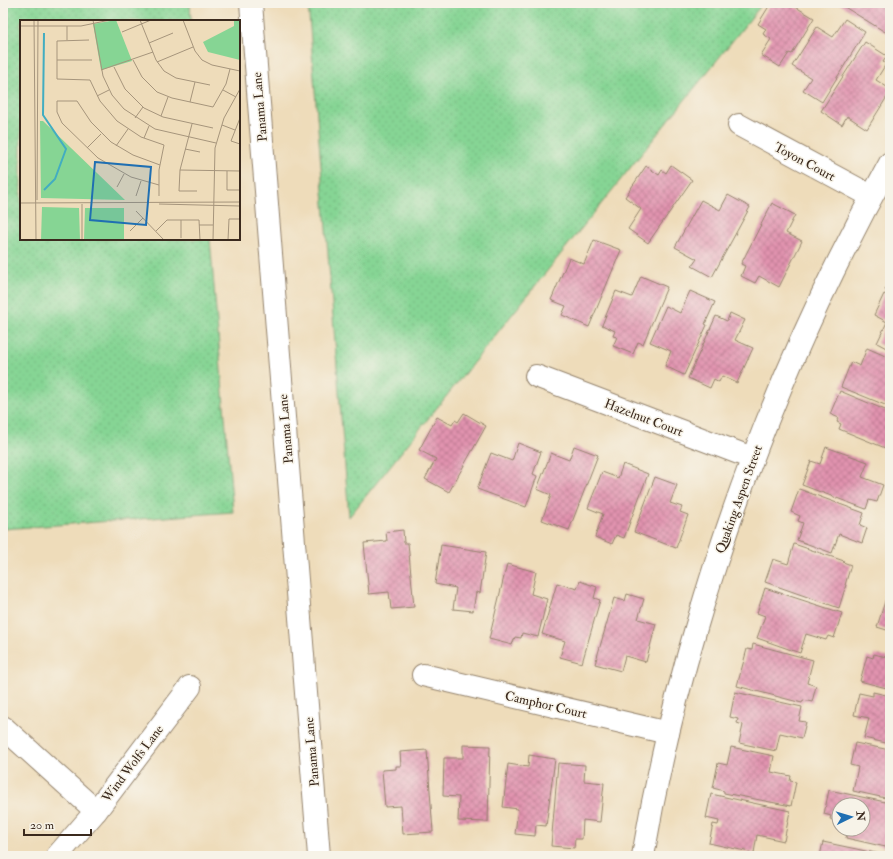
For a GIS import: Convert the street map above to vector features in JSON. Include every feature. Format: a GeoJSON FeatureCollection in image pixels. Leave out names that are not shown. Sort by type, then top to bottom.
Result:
{"type":"FeatureCollection","features":[{"type":"Feature","properties":{"kind":"street","name":"Panama Lane"},"geometry":{"type":"LineString","coordinates":[[251,3],[319,856]]}},
{"type":"Feature","properties":{"kind":"street","name":"Toyon Court"},"geometry":{"type":"LineString","coordinates":[[739,125],[871,196]]}},
{"type":"Feature","properties":{"kind":"street","name":"Quaking Aspen Street"},"geometry":{"type":"LineString","coordinates":[[643,856],[668,733],[683,673],[714,564],[752,458],[775,400],[820,297],[871,196],[890,163]]}},
{"type":"Feature","properties":{"kind":"street","name":"Hazelnut Court"},"geometry":{"type":"LineString","coordinates":[[536,376],[752,458]]}},
{"type":"Feature","properties":{"kind":"street","name":"Camphor Court"},"geometry":{"type":"LineString","coordinates":[[423,675],[668,733]]}},
{"type":"Feature","properties":{"kind":"street","name":"Wind Wolfs Lane"},"geometry":{"type":"LineString","coordinates":[[57,856],[96,811],[190,687]]}},
{"type":"Feature","properties":{"kind":"street"},"geometry":{"type":"LineString","coordinates":[[3,727],[96,811]]}},
{"type":"Feature","properties":{"kind":"green space"},"geometry":{"type":"Polygon","coordinates":[[[3,3],[190,3],[191,20],[20,20],[20,240],[210,240],[233,512],[3,529],[3,3]]]}},
{"type":"Feature","properties":{"kind":"green space"},"geometry":{"type":"Polygon","coordinates":[[[308,3],[763,3],[349,517],[308,3]]]}},
{"type":"Feature","properties":{"kind":"building"},"geometry":{"type":"Polygon","coordinates":[[[771,3],[789,3],[814,18],[792,54],[789,53],[780,67],[761,55],[771,39],[763,34],[766,29],[758,24],[771,3]]]}},
{"type":"Feature","properties":{"kind":"building"},"geometry":{"type":"Polygon","coordinates":[[[838,3],[890,3],[890,35],[838,3]]]}},
{"type":"Feature","properties":{"kind":"building"},"geometry":{"type":"Polygon","coordinates":[[[845,19],[865,32],[822,102],[803,90],[811,78],[792,66],[817,27],[833,37],[845,19]]]}},
{"type":"Feature","properties":{"kind":"building"},"geometry":{"type":"Polygon","coordinates":[[[865,42],[887,56],[883,62],[886,64],[876,80],[890,89],[890,92],[867,129],[847,116],[842,125],[821,111],[865,42]]]}},
{"type":"Feature","properties":{"kind":"building"},"geometry":{"type":"Polygon","coordinates":[[[671,165],[692,180],[648,243],[628,229],[641,209],[625,197],[646,166],[659,175],[662,170],[666,173],[671,165]]]}},
{"type":"Feature","properties":{"kind":"building"},"geometry":{"type":"Polygon","coordinates":[[[728,195],[750,207],[712,277],[692,266],[697,259],[675,247],[701,200],[720,210],[728,195]]]}},
{"type":"Feature","properties":{"kind":"building"},"geometry":{"type":"Polygon","coordinates":[[[772,203],[795,215],[786,233],[802,241],[779,287],[759,276],[755,283],[741,276],[745,266],[741,264],[772,203]]]}},
{"type":"Feature","properties":{"kind":"building"},"geometry":{"type":"Polygon","coordinates":[[[594,240],[621,250],[589,327],[562,315],[566,306],[551,300],[569,258],[584,264],[594,240]]]}},
{"type":"Feature","properties":{"kind":"building"},"geometry":{"type":"Polygon","coordinates":[[[641,276],[667,287],[643,344],[638,342],[633,354],[613,346],[617,337],[613,336],[615,331],[602,325],[616,291],[632,297],[641,276]]]}},
{"type":"Feature","properties":{"kind":"building"},"geometry":{"type":"Polygon","coordinates":[[[890,280],[890,293],[885,290],[890,280]]]}},
{"type":"Feature","properties":{"kind":"building"},"geometry":{"type":"Polygon","coordinates":[[[690,291],[715,302],[705,324],[707,325],[684,375],[665,366],[671,351],[650,342],[666,306],[680,313],[690,291]]]}},
{"type":"Feature","properties":{"kind":"building"},"geometry":{"type":"Polygon","coordinates":[[[884,294],[890,297],[890,350],[877,343],[887,322],[874,315],[884,294]]]}},
{"type":"Feature","properties":{"kind":"building"},"geometry":{"type":"Polygon","coordinates":[[[730,313],[745,320],[735,340],[753,348],[737,383],[722,376],[719,382],[714,379],[710,388],[688,378],[716,316],[727,321],[730,313]]]}},
{"type":"Feature","properties":{"kind":"building"},"geometry":{"type":"Polygon","coordinates":[[[867,348],[890,358],[890,407],[841,387],[851,362],[860,366],[867,348]]]}},
{"type":"Feature","properties":{"kind":"building"},"geometry":{"type":"Polygon","coordinates":[[[840,391],[890,412],[890,450],[839,429],[841,424],[837,422],[839,418],[830,414],[840,391]]]}},
{"type":"Feature","properties":{"kind":"building"},"geometry":{"type":"Polygon","coordinates":[[[464,413],[486,426],[449,492],[425,479],[436,459],[419,450],[437,417],[452,425],[455,420],[458,422],[464,413]]]}},
{"type":"Feature","properties":{"kind":"building"},"geometry":{"type":"Polygon","coordinates":[[[518,443],[541,452],[533,474],[537,476],[526,507],[477,489],[491,453],[512,461],[518,443]]]}},
{"type":"Feature","properties":{"kind":"building"},"geometry":{"type":"Polygon","coordinates":[[[574,446],[598,455],[569,530],[542,520],[551,495],[537,489],[551,453],[569,460],[574,446]]]}},
{"type":"Feature","properties":{"kind":"building"},"geometry":{"type":"Polygon","coordinates":[[[826,447],[868,462],[862,477],[883,485],[877,502],[869,500],[866,509],[802,485],[811,461],[820,464],[826,447]]]}},
{"type":"Feature","properties":{"kind":"building"},"geometry":{"type":"Polygon","coordinates":[[[623,464],[648,474],[624,538],[616,535],[612,544],[595,537],[603,514],[588,508],[602,472],[618,478],[623,464]]]}},
{"type":"Feature","properties":{"kind":"building"},"geometry":{"type":"Polygon","coordinates":[[[655,477],[677,485],[670,503],[682,507],[680,512],[688,515],[676,548],[634,532],[655,477]]]}},
{"type":"Feature","properties":{"kind":"building"},"geometry":{"type":"Polygon","coordinates":[[[799,489],[864,513],[860,525],[867,528],[862,543],[839,534],[832,553],[797,540],[803,523],[798,521],[800,516],[791,512],[799,489]]]}},
{"type":"Feature","properties":{"kind":"building"},"geometry":{"type":"Polygon","coordinates":[[[403,530],[404,543],[408,543],[414,607],[391,609],[389,592],[369,594],[364,543],[387,541],[386,532],[403,530]]]}},
{"type":"Feature","properties":{"kind":"building"},"geometry":{"type":"Polygon","coordinates":[[[794,544],[844,561],[843,562],[851,565],[839,608],[765,582],[773,559],[788,564],[794,544]]]}},
{"type":"Feature","properties":{"kind":"building"},"geometry":{"type":"Polygon","coordinates":[[[441,545],[486,552],[480,593],[476,592],[473,611],[453,609],[456,588],[435,584],[441,545]]]}},
{"type":"Feature","properties":{"kind":"building"},"geometry":{"type":"Polygon","coordinates":[[[507,564],[536,572],[531,594],[547,599],[538,637],[522,633],[521,638],[515,637],[512,645],[489,639],[507,564]]]}},
{"type":"Feature","properties":{"kind":"building"},"geometry":{"type":"Polygon","coordinates":[[[580,581],[597,587],[594,598],[600,600],[582,663],[560,657],[565,641],[542,634],[557,583],[577,589],[580,581]]]}},
{"type":"Feature","properties":{"kind":"building"},"geometry":{"type":"Polygon","coordinates":[[[890,585],[890,631],[877,627],[890,585]]]}},
{"type":"Feature","properties":{"kind":"building"},"geometry":{"type":"Polygon","coordinates":[[[765,588],[842,613],[834,638],[828,636],[826,640],[806,634],[800,653],[757,638],[765,616],[757,613],[765,588]]]}},
{"type":"Feature","properties":{"kind":"building"},"geometry":{"type":"Polygon","coordinates":[[[627,594],[644,599],[638,619],[656,624],[646,662],[625,656],[621,671],[595,664],[614,598],[625,601],[627,594]]]}},
{"type":"Feature","properties":{"kind":"building"},"geometry":{"type":"Polygon","coordinates":[[[753,644],[813,660],[807,683],[816,686],[812,702],[803,700],[802,703],[737,686],[747,649],[752,650],[753,644]]]}},
{"type":"Feature","properties":{"kind":"building"},"geometry":{"type":"Polygon","coordinates":[[[874,654],[890,658],[890,689],[860,681],[867,656],[873,658],[874,654]]]}},
{"type":"Feature","properties":{"kind":"building"},"geometry":{"type":"Polygon","coordinates":[[[735,692],[802,707],[799,721],[806,722],[802,738],[780,733],[776,751],[739,743],[743,725],[737,723],[738,719],[730,717],[735,692]]]}},
{"type":"Feature","properties":{"kind":"building"},"geometry":{"type":"Polygon","coordinates":[[[873,692],[890,696],[890,744],[864,738],[869,718],[854,715],[859,693],[873,696],[873,692]]]}},
{"type":"Feature","properties":{"kind":"building"},"geometry":{"type":"Polygon","coordinates":[[[855,743],[890,750],[890,799],[853,791],[858,767],[850,765],[855,743]]]}},
{"type":"Feature","properties":{"kind":"building"},"geometry":{"type":"Polygon","coordinates":[[[463,745],[490,746],[488,822],[458,821],[459,797],[443,796],[444,758],[463,758],[463,745]]]}},
{"type":"Feature","properties":{"kind":"building"},"geometry":{"type":"Polygon","coordinates":[[[731,747],[774,756],[771,772],[791,776],[790,781],[796,782],[791,806],[724,793],[724,791],[713,788],[718,763],[727,765],[731,747]]]}},
{"type":"Feature","properties":{"kind":"building"},"geometry":{"type":"Polygon","coordinates":[[[427,750],[433,832],[403,834],[401,806],[385,807],[382,770],[396,769],[396,766],[401,766],[400,752],[427,750]]]}},
{"type":"Feature","properties":{"kind":"building"},"geometry":{"type":"Polygon","coordinates":[[[529,755],[555,759],[546,826],[536,825],[535,836],[515,834],[518,809],[503,807],[508,764],[528,767],[529,755]]]}},
{"type":"Feature","properties":{"kind":"building"},"geometry":{"type":"Polygon","coordinates":[[[558,763],[585,765],[584,781],[604,783],[600,822],[583,820],[582,839],[575,839],[574,848],[551,846],[558,763]]]}},
{"type":"Feature","properties":{"kind":"building"},"geometry":{"type":"Polygon","coordinates":[[[829,790],[862,797],[831,797],[831,816],[824,814],[829,790]]]}},
{"type":"Feature","properties":{"kind":"building"},"geometry":{"type":"Polygon","coordinates":[[[711,794],[790,811],[784,841],[757,835],[754,853],[709,843],[713,824],[718,825],[719,821],[706,818],[711,794]]]}},
{"type":"Feature","properties":{"kind":"building"},"geometry":{"type":"Polygon","coordinates":[[[871,799],[890,803],[890,848],[846,838],[871,837],[871,799]]]}},
{"type":"Feature","properties":{"kind":"building"},"geometry":{"type":"Polygon","coordinates":[[[823,842],[885,855],[885,856],[820,856],[823,842]]]}},
{"type":"Feature","properties":{"kind":"building"},"geometry":{"type":"Polygon","coordinates":[[[720,851],[742,855],[742,856],[719,856],[720,851]]]}}]}
